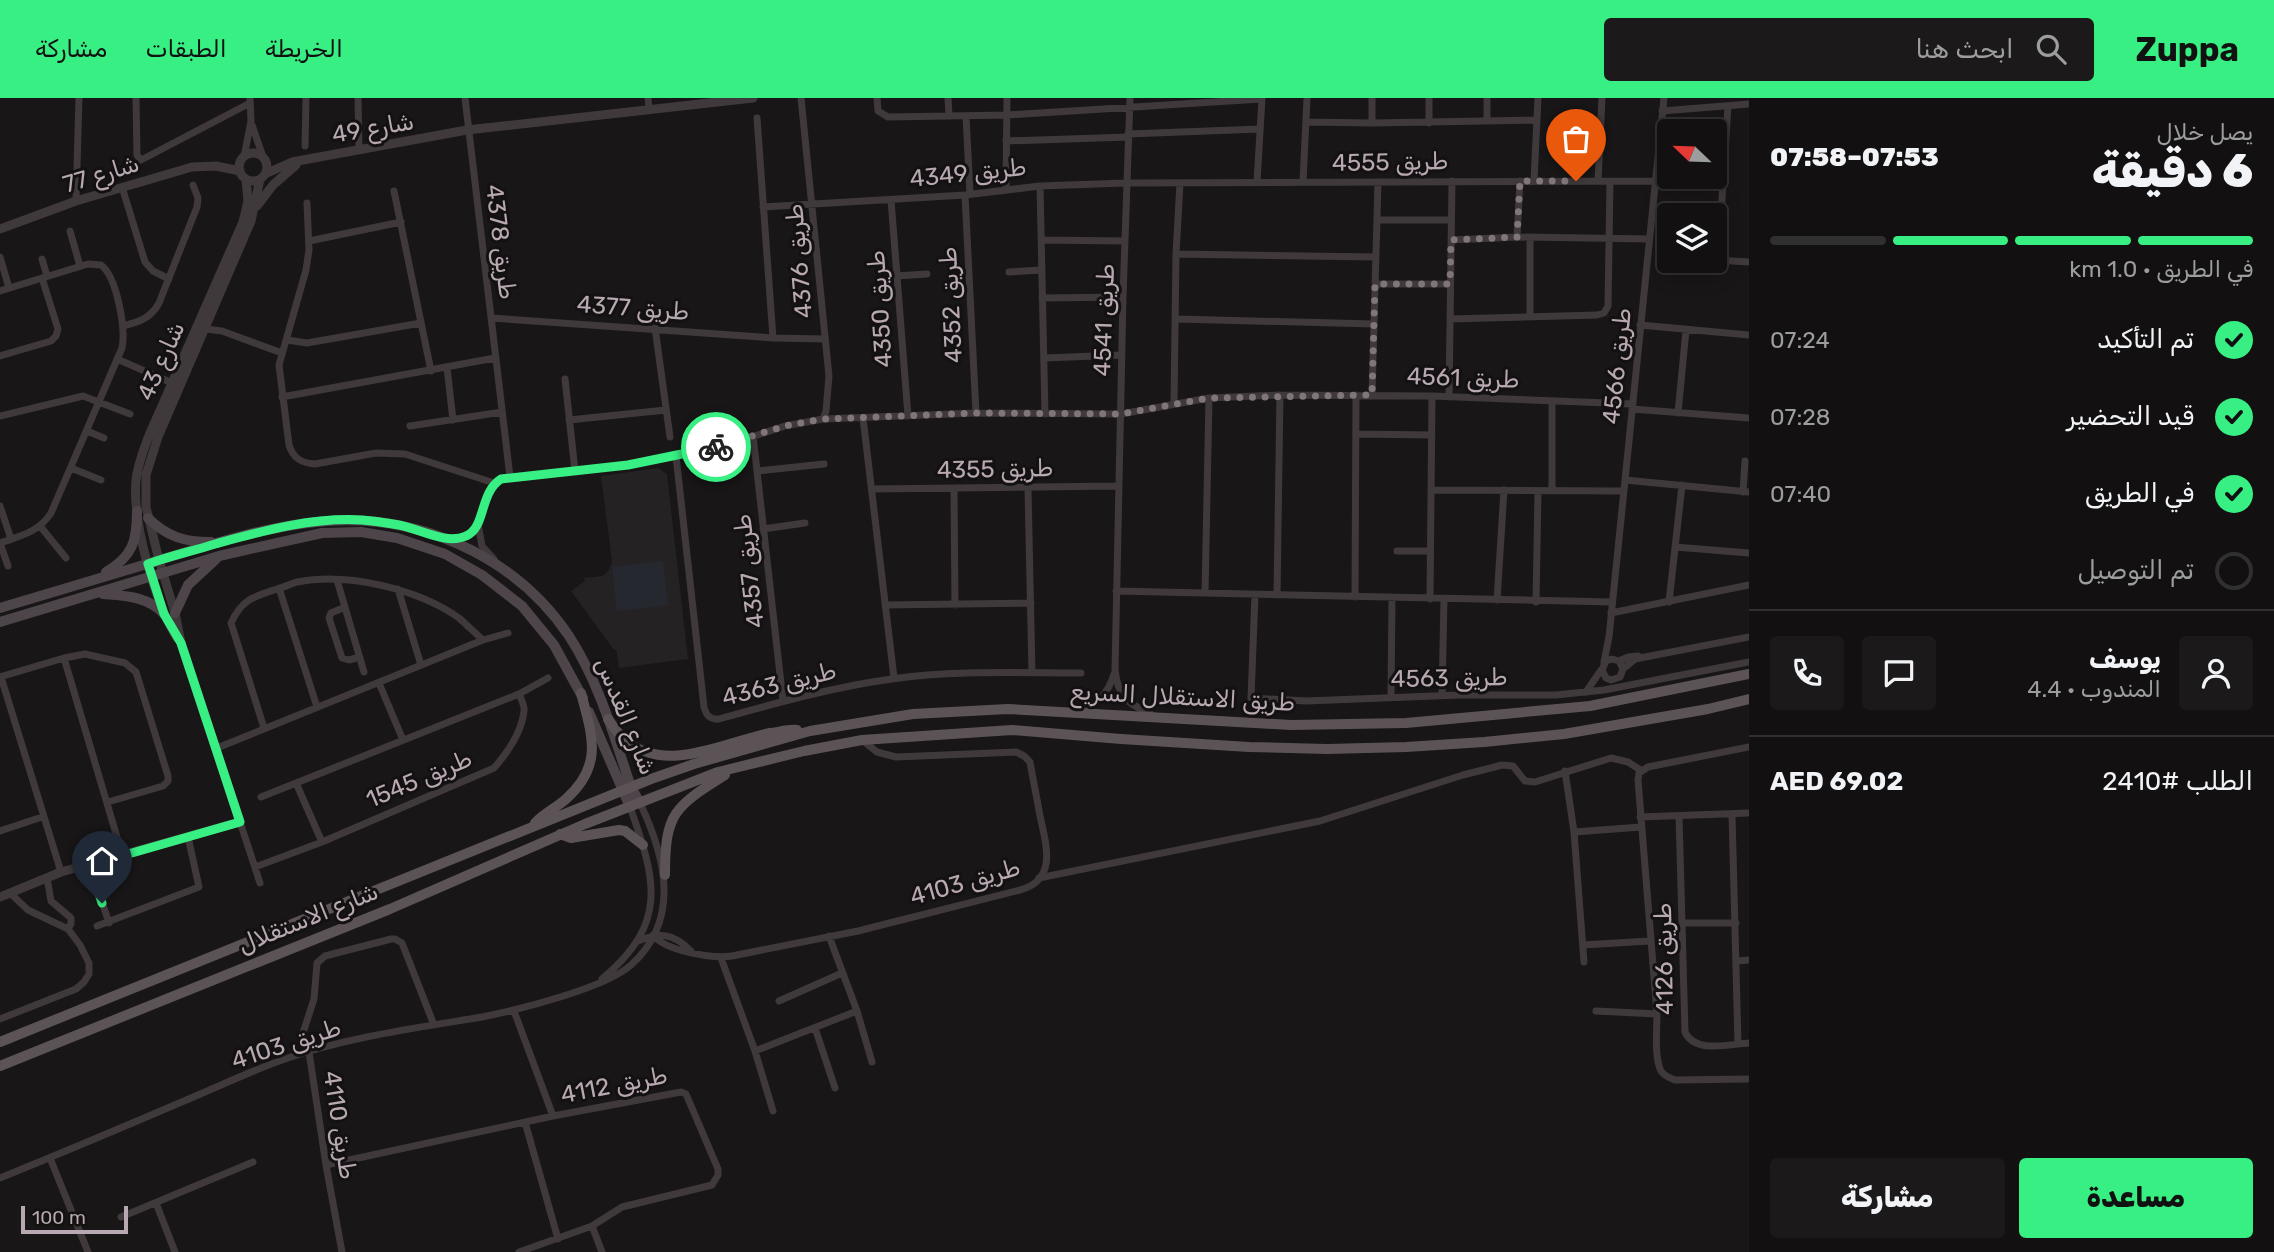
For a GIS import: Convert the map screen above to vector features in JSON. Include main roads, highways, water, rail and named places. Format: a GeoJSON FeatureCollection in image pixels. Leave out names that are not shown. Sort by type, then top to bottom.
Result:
{"type":"FeatureCollection","features":[{"type":"Feature","properties":{"kind":"main road"},"geometry":{"type":"LineString","coordinates":[[92,580],[124,560],[131,552],[137,511]]}},
{"type":"Feature","properties":{"kind":"main road"},"geometry":{"type":"LineString","coordinates":[[148,518],[161,531],[176,538],[222,542]]}},
{"type":"Feature","properties":{"kind":"main road","name":"شارع القدس"},"geometry":{"type":"LineString","coordinates":[[0,608],[283,526],[319,521],[361,520],[400,525],[446,538],[507,570],[535,595],[568,635],[596,685],[627,789]]}},
{"type":"Feature","properties":{"kind":"main road","name":"شارع القدس"},"geometry":{"type":"LineString","coordinates":[[0,622],[219,556],[322,533],[360,532],[397,538],[445,554],[482,575],[522,606],[554,645],[581,693],[635,805]]}},
{"type":"Feature","properties":{"kind":"main road"},"geometry":{"type":"LineString","coordinates":[[95,594],[135,597],[170,614],[195,576],[219,556]]}},
{"type":"Feature","properties":{"kind":"main road","name":"طريق الاستقلال السريع"},"geometry":{"type":"LineString","coordinates":[[627,789],[694,764],[810,731],[860,721],[961,710],[1078,712],[1291,725],[1406,723],[1590,706],[1749,674]]}},
{"type":"Feature","properties":{"kind":"main road"},"geometry":{"type":"LineString","coordinates":[[529,828],[569,796],[581,782],[590,764],[593,746],[581,693]]}},
{"type":"Feature","properties":{"kind":"main road","name":"طريق الاستقلال السريع"},"geometry":{"type":"LineString","coordinates":[[635,805],[738,766],[862,740],[1012,730],[1223,746],[1327,749],[1406,747],[1564,734],[1749,699]]}},
{"type":"Feature","properties":{"kind":"main road"},"geometry":{"type":"LineString","coordinates":[[608,719],[625,740],[639,750],[666,756],[792,729],[810,731]]}},
{"type":"Feature","properties":{"kind":"main road"},"geometry":{"type":"LineString","coordinates":[[664,875],[666,838],[673,818],[693,796],[738,766]]}},
{"type":"Feature","properties":{"kind":"main road","name":"شارع الاستقلال"},"geometry":{"type":"LineString","coordinates":[[0,1042],[627,789]]}},
{"type":"Feature","properties":{"kind":"main road","name":"شارع الاستقلال"},"geometry":{"type":"LineString","coordinates":[[0,1066],[390,909],[560,834],[635,805]]}},
{"type":"Feature","properties":{"kind":"main road"},"geometry":{"type":"LineString","coordinates":[[560,834],[571,838],[618,830],[625,831],[643,845]]}}]}
